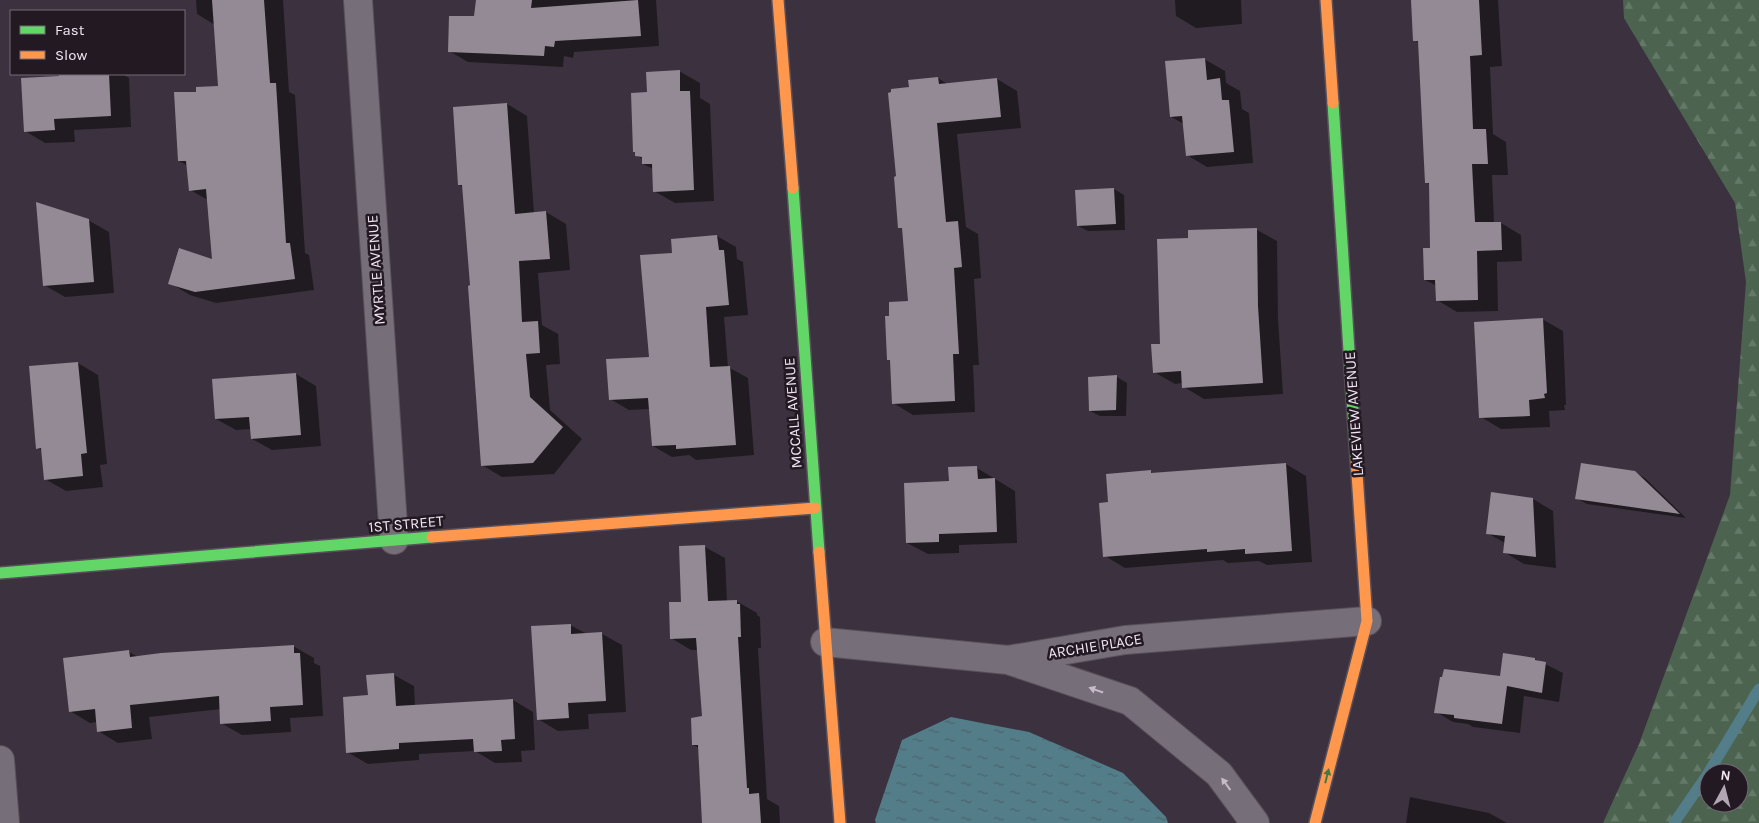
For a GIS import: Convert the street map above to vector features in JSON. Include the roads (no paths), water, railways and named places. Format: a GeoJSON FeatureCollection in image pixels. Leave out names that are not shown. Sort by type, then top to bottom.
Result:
{"type":"FeatureCollection","features":[{"type":"Feature","properties":{"kind":"street","name":"MYRTLE AVENUE"},"geometry":{"type":"LineString","coordinates":[[358,0],[394,540]]}},
{"type":"Feature","properties":{"kind":"street","name":"MCCALL AVENUE"},"geometry":{"type":"LineString","coordinates":[[778,0],[787,98],[824,642],[840,823]]}},
{"type":"Feature","properties":{"kind":"street","name":"LAKEVIEW AVENUE"},"geometry":{"type":"LineString","coordinates":[[1315,823],[1367,620],[1326,0]]}},
{"type":"Feature","properties":{"kind":"street","name":"1ST STREET"},"geometry":{"type":"LineString","coordinates":[[0,574],[394,540],[815,508]]}},
{"type":"Feature","properties":{"kind":"street","name":"ARCHIE PLACE"},"geometry":{"type":"LineString","coordinates":[[824,642],[1008,660],[1125,640],[1367,620]]}},
{"type":"Feature","properties":{"kind":"street"},"geometry":{"type":"LineString","coordinates":[[1008,660],[1130,701],[1219,774],[1255,823]]}},
{"type":"Feature","properties":{"kind":"street"},"geometry":{"type":"LineString","coordinates":[[0,760],[5,823]]}},
{"type":"Feature","properties":{"kind":"water"},"geometry":{"type":"Polygon","coordinates":[[[951,717],[1029,732],[1123,773],[1166,817],[1168,823],[876,823],[875,820],[902,740],[951,717]]]}},
{"type":"Feature","properties":{"kind":"waterway"},"geometry":{"type":"LineString","coordinates":[[1674,823],[1707,775],[1759,689]]}}]}
